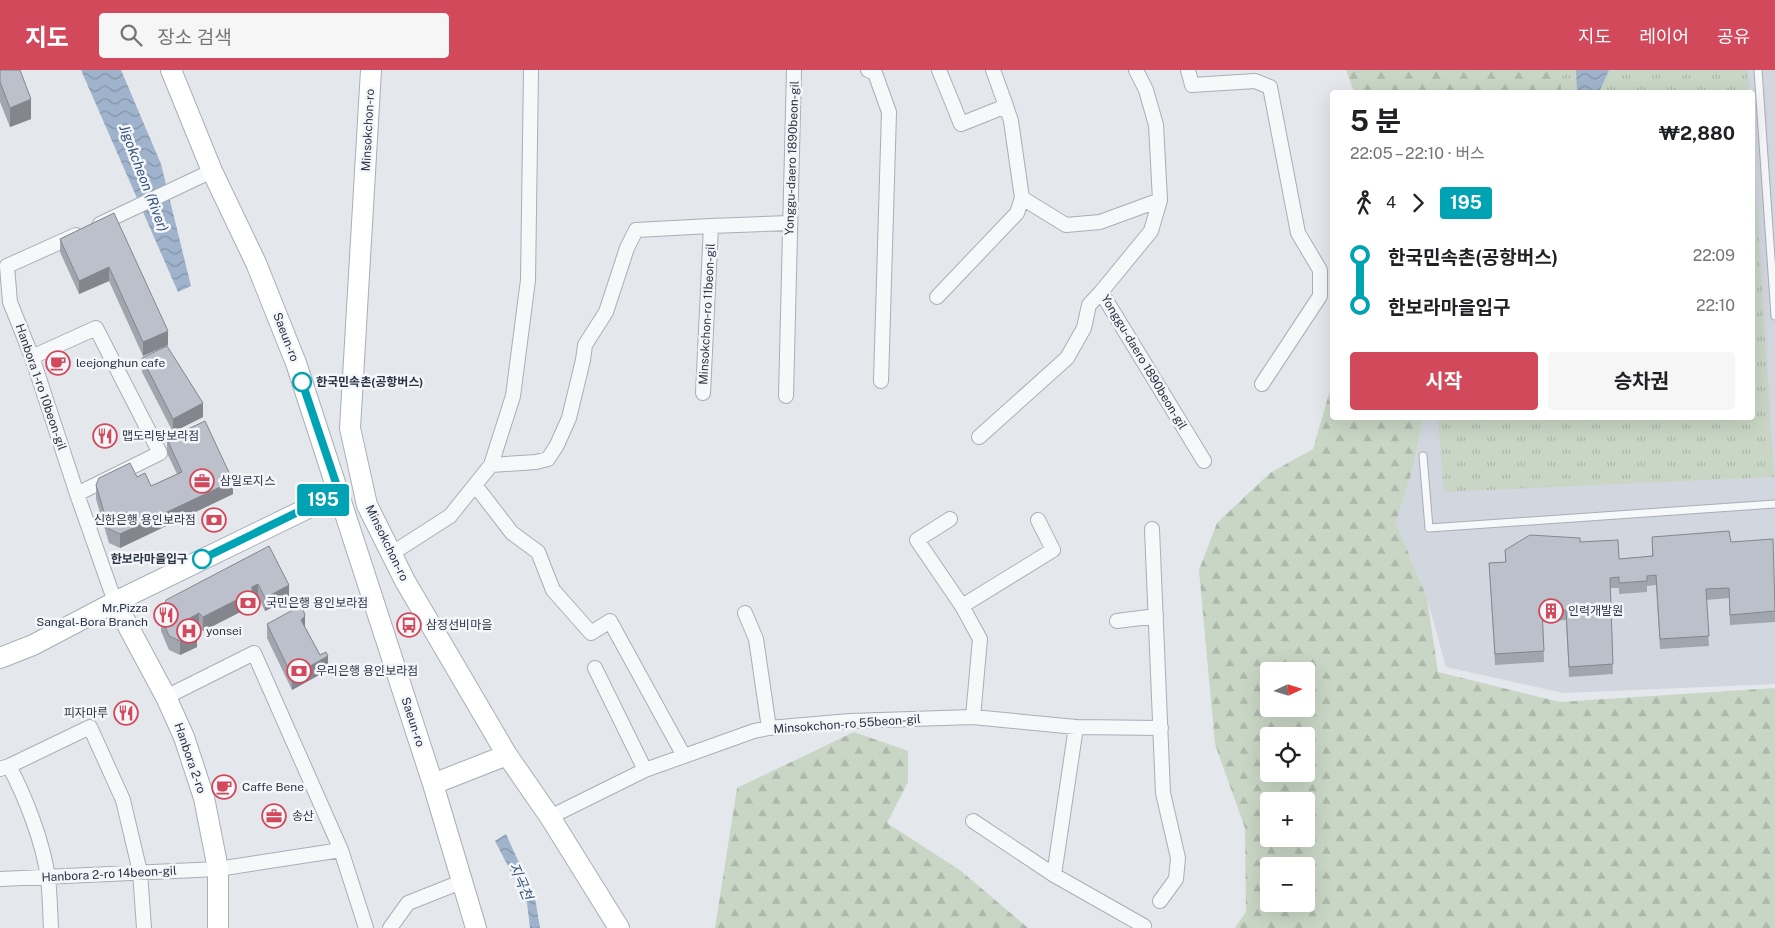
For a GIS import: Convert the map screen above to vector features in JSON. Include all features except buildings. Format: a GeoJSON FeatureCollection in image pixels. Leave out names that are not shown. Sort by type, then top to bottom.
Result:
{"type":"FeatureCollection","features":[{"type":"Feature","properties":{"kind":"street","name":"Saeun-ro"},"geometry":{"type":"LineString","coordinates":[[171,70],[203,175],[256,263],[296,363],[433,784],[476,928]]}},
{"type":"Feature","properties":{"kind":"street","name":"Minsokchon-ro"},"geometry":{"type":"LineString","coordinates":[[371,70],[350,428],[367,505],[405,581],[507,756],[550,817],[619,928]]}},
{"type":"Feature","properties":{"kind":"street"},"geometry":{"type":"LineString","coordinates":[[391,554],[450,516],[491,465],[513,396],[528,280],[530,70]]}},
{"type":"Feature","properties":{"kind":"street","name":"Yonggu-daero 1890beon-gil"},"geometry":{"type":"LineString","coordinates":[[786,396],[794,70]]}},
{"type":"Feature","properties":{"kind":"street"},"geometry":{"type":"LineString","coordinates":[[868,70],[875,73],[888,112],[881,382]]}},
{"type":"Feature","properties":{"kind":"street"},"geometry":{"type":"LineString","coordinates":[[939,70],[961,124],[1006,106]]}},
{"type":"Feature","properties":{"kind":"street"},"geometry":{"type":"LineString","coordinates":[[937,296],[1017,213],[1022,198],[1011,121],[993,70]]}},
{"type":"Feature","properties":{"kind":"street","name":"Yonggu-daero 1890beon-gil"},"geometry":{"type":"LineString","coordinates":[[1136,70],[1146,90],[1156,124],[1160,200],[1150,231],[1101,292],[1204,461]]}},
{"type":"Feature","properties":{"kind":"street"},"geometry":{"type":"LineString","coordinates":[[1188,70],[1192,85],[1255,81],[1270,87],[1298,233],[1320,270],[1320,296],[1262,384]]}},
{"type":"Feature","properties":{"kind":"street","name":"Hanbora 1-ro 10beon-gil"},"geometry":{"type":"LineString","coordinates":[[115,602],[32,357],[10,302],[7,266],[203,175]]}},
{"type":"Feature","properties":{"kind":"street"},"geometry":{"type":"LineString","coordinates":[[1022,198],[1066,225],[1100,222],[1160,200]]}},
{"type":"Feature","properties":{"kind":"street"},"geometry":{"type":"LineString","coordinates":[[711,226],[790,223]]}},
{"type":"Feature","properties":{"kind":"street","name":"Minsokchon-ro 11beon-gil"},"geometry":{"type":"LineString","coordinates":[[491,465],[536,462],[548,459],[557,445],[569,418],[586,345],[606,312],[626,248],[636,230],[711,226],[703,393]]}},
{"type":"Feature","properties":{"kind":"street"},"geometry":{"type":"LineString","coordinates":[[979,437],[1067,358],[1084,328],[1089,305],[1101,292]]}},
{"type":"Feature","properties":{"kind":"street"},"geometry":{"type":"LineString","coordinates":[[32,357],[96,328],[160,453],[77,494]]}},
{"type":"Feature","properties":{"kind":"street"},"geometry":{"type":"LineString","coordinates":[[475,485],[512,533],[538,552],[553,590],[591,633],[610,621],[684,756]]}},
{"type":"Feature","properties":{"kind":"street"},"geometry":{"type":"LineString","coordinates":[[0,658],[33,644],[339,492]]}},
{"type":"Feature","properties":{"kind":"street"},"geometry":{"type":"LineString","coordinates":[[950,519],[917,540],[962,606],[980,639],[973,717]]}},
{"type":"Feature","properties":{"kind":"street"},"geometry":{"type":"LineString","coordinates":[[962,606],[1053,550],[1038,520]]}},
{"type":"Feature","properties":{"kind":"street"},"geometry":{"type":"LineString","coordinates":[[1152,529],[1163,793],[1178,858],[1176,879],[1160,901]]}},
{"type":"Feature","properties":{"kind":"street","name":"Hanbora 2-ro"},"geometry":{"type":"LineString","coordinates":[[115,602],[166,697],[184,737],[204,798],[218,869],[218,928]]}},
{"type":"Feature","properties":{"kind":"street"},"geometry":{"type":"LineString","coordinates":[[744,613],[756,639],[769,728]]}},
{"type":"Feature","properties":{"kind":"street"},"geometry":{"type":"LineString","coordinates":[[1117,621],[1156,616]]}},
{"type":"Feature","properties":{"kind":"street"},"geometry":{"type":"LineString","coordinates":[[166,697],[254,653],[342,850],[366,928]]}},
{"type":"Feature","properties":{"kind":"street"},"geometry":{"type":"LineString","coordinates":[[595,668],[645,770]]}},
{"type":"Feature","properties":{"kind":"street","name":"Minsokchon-ro 55beon-gil"},"geometry":{"type":"LineString","coordinates":[[550,817],[645,770],[754,731],[769,728],[850,721],[973,717],[1076,727],[1161,728]]}},
{"type":"Feature","properties":{"kind":"street"},"geometry":{"type":"LineString","coordinates":[[51,928],[48,877],[42,850],[22,790],[5,767],[90,727],[122,800],[140,872],[144,928]]}},
{"type":"Feature","properties":{"kind":"street"},"geometry":{"type":"LineString","coordinates":[[1054,876],[1076,727]]}},
{"type":"Feature","properties":{"kind":"street"},"geometry":{"type":"LineString","coordinates":[[433,784],[507,756]]}},
{"type":"Feature","properties":{"kind":"street"},"geometry":{"type":"LineString","coordinates":[[973,821],[1054,876],[1144,926],[1143,928]]}},
{"type":"Feature","properties":{"kind":"street","name":"Hanbora 2-ro 14beon-gil"},"geometry":{"type":"LineString","coordinates":[[0,879],[218,869],[342,850]]}},
{"type":"Feature","properties":{"kind":"street"},"geometry":{"type":"LineString","coordinates":[[390,928],[408,902],[461,882]]}},
{"type":"Feature","properties":{"kind":"lane"},"geometry":{"type":"LineString","coordinates":[[1758,70],[1775,316]]}},
{"type":"Feature","properties":{"kind":"lane"},"geometry":{"type":"LineString","coordinates":[[1423,456],[1429,528],[1775,504]]}},
{"type":"Feature","properties":{"kind":"shaded area"},"geometry":{"type":"Polygon","coordinates":[[[1561,70],[1775,70],[1775,684],[1563,693],[1446,667],[1427,598],[1396,523],[1413,468],[1423,420],[1755,420],[1755,90],[1561,90],[1561,70]]]}},
{"type":"Feature","properties":{"kind":"green space"},"geometry":{"type":"Polygon","coordinates":[[[1346,70],[1561,70],[1561,90],[1353,90],[1346,70]]]}},
{"type":"Feature","properties":{"kind":"green space"},"geometry":{"type":"Polygon","coordinates":[[[1561,70],[1748,70],[1749,90],[1561,90],[1561,70]]]}},
{"type":"Feature","properties":{"kind":"green space"},"geometry":{"type":"Polygon","coordinates":[[[1755,180],[1774,477],[1444,492],[1438,420],[1755,420],[1755,180]]]}},
{"type":"Feature","properties":{"kind":"green space"},"geometry":{"type":"Polygon","coordinates":[[[1330,392],[1330,420],[1423,420],[1413,468],[1396,523],[1427,598],[1438,672],[1560,702],[1775,688],[1775,928],[1235,928],[1246,912],[1245,828],[1215,744],[1199,570],[1217,523],[1270,473],[1313,449],[1330,392]]]}},
{"type":"Feature","properties":{"kind":"green space"},"geometry":{"type":"Polygon","coordinates":[[[854,732],[908,751],[908,782],[887,823],[961,871],[1028,928],[715,928],[737,788],[854,732]]]}},
{"type":"Feature","properties":{"kind":"water","name":"Jigokcheon (River)"},"geometry":{"type":"Polygon","coordinates":[[[81,70],[121,70],[161,164],[191,286],[178,292],[81,70]]]}},
{"type":"Feature","properties":{"kind":"water"},"geometry":{"type":"Polygon","coordinates":[[[1576,70],[1609,70],[1600,90],[1577,90],[1576,70]]]}},
{"type":"Feature","properties":{"kind":"water","name":"지곡천"},"geometry":{"type":"Polygon","coordinates":[[[506,834],[535,898],[540,928],[530,928],[527,903],[495,841],[506,834]]]}},
{"type":"Feature","properties":{"kind":"bus line","name":"195"},"geometry":{"type":"LineString","coordinates":[[202,559],[339,492],[302,382]]}},
{"type":"Feature","properties":{"kind":"place","name":"leejonghun cafe"},"geometry":{"type":"Point","coordinates":[58,363]}},
{"type":"Feature","properties":{"kind":"place","name":"한국민속촌(공항버스)"},"geometry":{"type":"Point","coordinates":[302,382]}},
{"type":"Feature","properties":{"kind":"place","name":"맵도리탕보라점"},"geometry":{"type":"Point","coordinates":[105,436]}},
{"type":"Feature","properties":{"kind":"place","name":"삼일로지스"},"geometry":{"type":"Point","coordinates":[202,481]}},
{"type":"Feature","properties":{"kind":"place","name":"신한은행 용인보라점"},"geometry":{"type":"Point","coordinates":[214,520]}},
{"type":"Feature","properties":{"kind":"place","name":"한보라마을입구"},"geometry":{"type":"Point","coordinates":[202,559]}},
{"type":"Feature","properties":{"kind":"place","name":"국민은행 용인보라점"},"geometry":{"type":"Point","coordinates":[248,603]}},
{"type":"Feature","properties":{"kind":"place","name":"인력개발원"},"geometry":{"type":"Point","coordinates":[1551,611]}},
{"type":"Feature","properties":{"kind":"place","name":"Mr.Pizza Sangal-Bora Branch"},"geometry":{"type":"Point","coordinates":[166,615]}},
{"type":"Feature","properties":{"kind":"place","name":"삼정선비마을"},"geometry":{"type":"Point","coordinates":[409,625]}},
{"type":"Feature","properties":{"kind":"place","name":"yonsei"},"geometry":{"type":"Point","coordinates":[189,631]}},
{"type":"Feature","properties":{"kind":"place","name":"우리은행 용인보라점"},"geometry":{"type":"Point","coordinates":[299,671]}},
{"type":"Feature","properties":{"kind":"place","name":"피자마루"},"geometry":{"type":"Point","coordinates":[126,713]}},
{"type":"Feature","properties":{"kind":"place","name":"Caffe Bene"},"geometry":{"type":"Point","coordinates":[224,787]}},
{"type":"Feature","properties":{"kind":"place","name":"송산"},"geometry":{"type":"Point","coordinates":[274,816]}}]}
